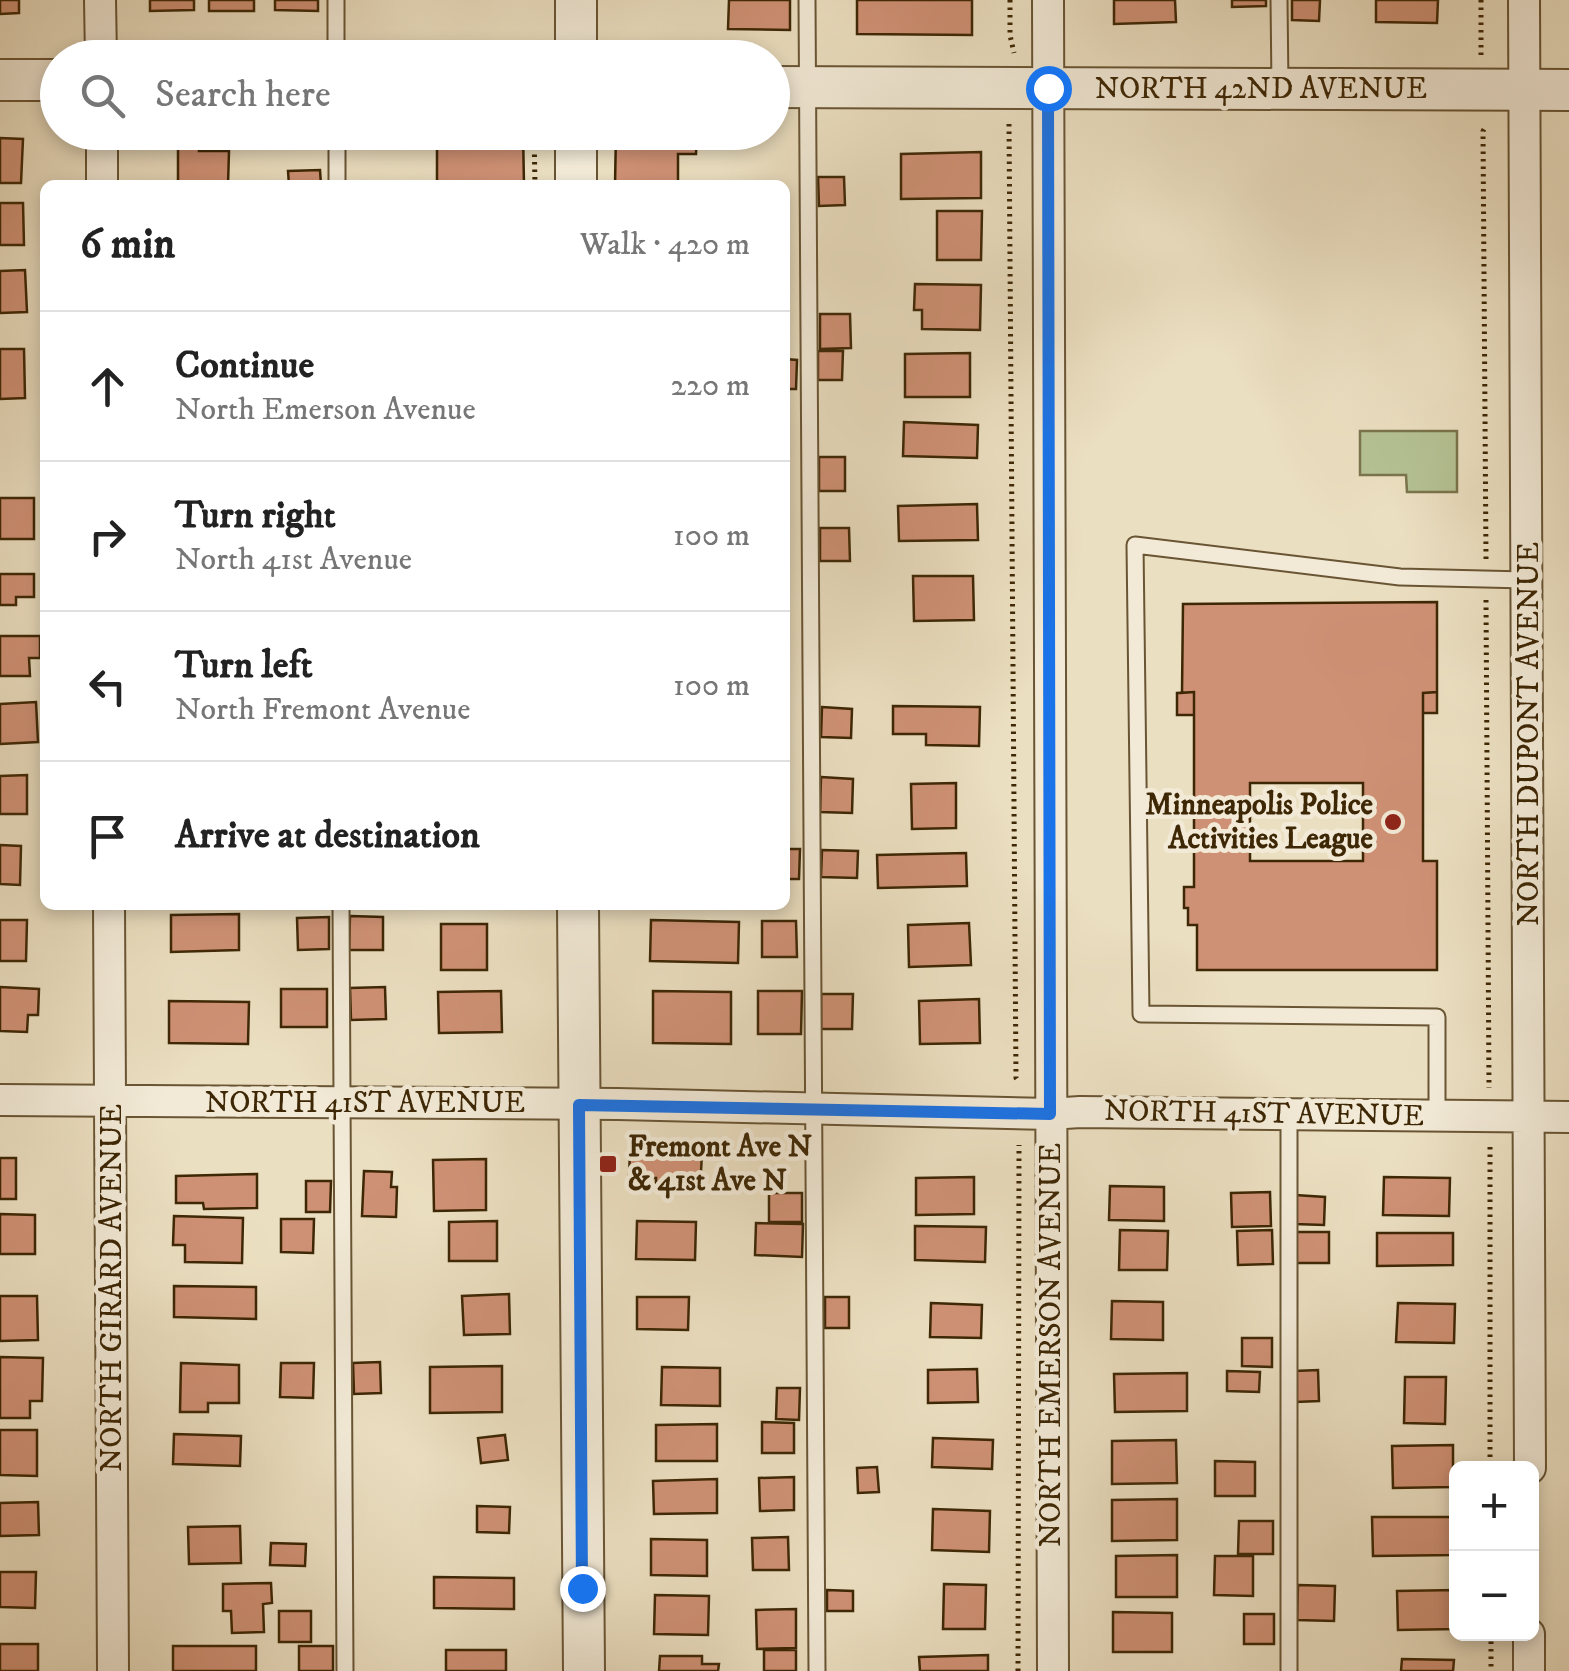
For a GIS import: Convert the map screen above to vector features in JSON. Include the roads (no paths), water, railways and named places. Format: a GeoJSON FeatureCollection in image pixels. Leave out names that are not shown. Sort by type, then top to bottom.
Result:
{"type":"FeatureCollection","features":[{"type":"Feature","properties":{"kind":"street"},"geometry":{"type":"LineString","coordinates":[[100,0],[101,40]]}},
{"type":"Feature","properties":{"kind":"street"},"geometry":{"type":"LineString","coordinates":[[576,0],[576,40]]}},
{"type":"Feature","properties":{"kind":"street","name":"NORTH EMERSON AVENUE"},"geometry":{"type":"LineString","coordinates":[[1048,0],[1053,1671]]}},
{"type":"Feature","properties":{"kind":"street","name":"NORTH DUPONT AVENUE"},"geometry":{"type":"LineString","coordinates":[[1524,0],[1530,1461]]}},
{"type":"Feature","properties":{"kind":"street"},"geometry":{"type":"LineString","coordinates":[[0,80],[40,80]]}},
{"type":"Feature","properties":{"kind":"street","name":"NORTH 42ND AVENUE"},"geometry":{"type":"LineString","coordinates":[[790,87],[1569,90]]}},
{"type":"Feature","properties":{"kind":"street"},"geometry":{"type":"LineString","coordinates":[[102,150],[102,180]]}},
{"type":"Feature","properties":{"kind":"street"},"geometry":{"type":"LineString","coordinates":[[576,150],[576,180]]}},
{"type":"Feature","properties":{"kind":"street","name":"NORTH GIRARD AVENUE"},"geometry":{"type":"LineString","coordinates":[[110,910],[113,1671]]}},
{"type":"Feature","properties":{"kind":"street"},"geometry":{"type":"LineString","coordinates":[[578,910],[584,1671]]}},
{"type":"Feature","properties":{"kind":"street","name":"NORTH 41ST AVENUE"},"geometry":{"type":"LineString","coordinates":[[0,1100],[1569,1117]]}},
{"type":"Feature","properties":{"kind":"street"},"geometry":{"type":"LineString","coordinates":[[1529,1671],[1530,1641]]}},
{"type":"Feature","properties":{"kind":"lane"},"geometry":{"type":"LineString","coordinates":[[336,0],[336,40]]}},
{"type":"Feature","properties":{"kind":"lane"},"geometry":{"type":"LineString","coordinates":[[807,0],[790,87],[816,1108],[818,1671]]}},
{"type":"Feature","properties":{"kind":"lane"},"geometry":{"type":"LineString","coordinates":[[1279,0],[1280,89]]}},
{"type":"Feature","properties":{"kind":"lane"},"geometry":{"type":"LineString","coordinates":[[337,150],[337,180]]}},
{"type":"Feature","properties":{"kind":"lane"},"geometry":{"type":"LineString","coordinates":[[1437,1116],[1437,1017],[1141,1014],[1135,545],[1400,577],[1528,580]]}},
{"type":"Feature","properties":{"kind":"lane"},"geometry":{"type":"LineString","coordinates":[[341,910],[345,1671]]}},
{"type":"Feature","properties":{"kind":"lane"},"geometry":{"type":"LineString","coordinates":[[1288,1671],[1289,1114]]}},
{"type":"Feature","properties":{"kind":"place","name":"Minneapolis Police Activities League"},"geometry":{"type":"Point","coordinates":[1393,822]}},
{"type":"Feature","properties":{"kind":"place","name":"Fremont Ave N & 41st Ave N"},"geometry":{"type":"Point","coordinates":[608,1164]}}]}
